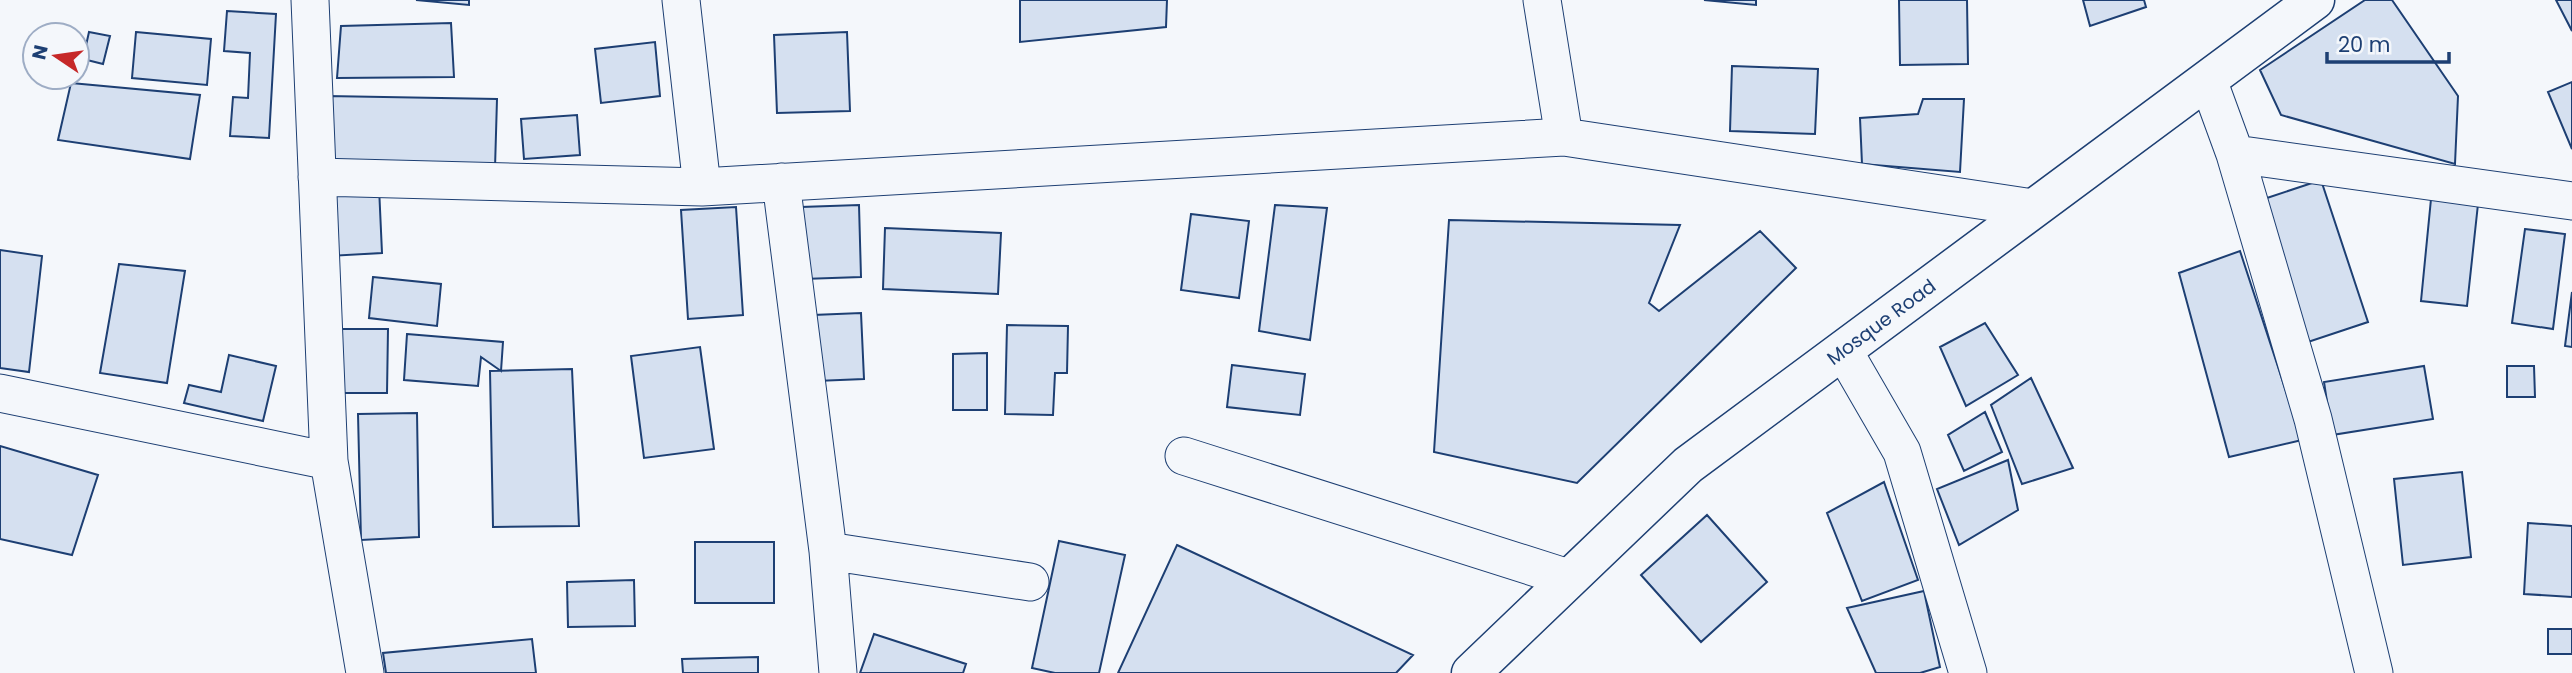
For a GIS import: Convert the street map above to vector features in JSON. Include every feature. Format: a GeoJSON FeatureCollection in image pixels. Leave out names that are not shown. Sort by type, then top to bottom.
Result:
{"type":"FeatureCollection","features":[{"type":"Feature","properties":{"kind":"street"},"geometry":{"type":"LineString","coordinates":[[310,0],[329,461],[365,673]]}},
{"type":"Feature","properties":{"kind":"street"},"geometry":{"type":"LineString","coordinates":[[681,0],[702,187]]}},
{"type":"Feature","properties":{"kind":"street"},"geometry":{"type":"LineString","coordinates":[[1542,0],[1564,137]]}},
{"type":"Feature","properties":{"kind":"street","name":"Mosque Road"},"geometry":{"type":"LineString","coordinates":[[1471,673],[1688,465],[2315,0]]}},
{"type":"Feature","properties":{"kind":"street"},"geometry":{"type":"LineString","coordinates":[[2208,80],[2235,155],[2314,419],[2374,673]]}},
{"type":"Feature","properties":{"kind":"street"},"geometry":{"type":"LineString","coordinates":[[317,177],[702,187],[1564,137],[2032,208]]}},
{"type":"Feature","properties":{"kind":"street"},"geometry":{"type":"LineString","coordinates":[[2235,155],[2572,201]]}},
{"type":"Feature","properties":{"kind":"street"},"geometry":{"type":"LineString","coordinates":[[782,182],[828,551],[838,673]]}},
{"type":"Feature","properties":{"kind":"street"},"geometry":{"type":"LineString","coordinates":[[1843,350],[1902,452],[1968,673]]}},
{"type":"Feature","properties":{"kind":"street"},"geometry":{"type":"LineString","coordinates":[[0,393],[329,461]]}},
{"type":"Feature","properties":{"kind":"street"},"geometry":{"type":"LineString","coordinates":[[1184,456],[1569,578]]}},
{"type":"Feature","properties":{"kind":"street"},"geometry":{"type":"LineString","coordinates":[[828,551],[1030,582]]}},
{"type":"Feature","properties":{"kind":"building"},"geometry":{"type":"Polygon","coordinates":[[[416,0],[469,0],[469,5],[416,0]]]}},
{"type":"Feature","properties":{"kind":"building"},"geometry":{"type":"Polygon","coordinates":[[[1020,0],[1167,0],[1166,27],[1020,42],[1020,0]]]}},
{"type":"Feature","properties":{"kind":"building"},"geometry":{"type":"Polygon","coordinates":[[[1704,0],[1756,0],[1756,5],[1704,0]]]}},
{"type":"Feature","properties":{"kind":"building"},"geometry":{"type":"Polygon","coordinates":[[[1899,0],[1967,0],[1968,64],[1900,65],[1899,0]]]}},
{"type":"Feature","properties":{"kind":"building"},"geometry":{"type":"Polygon","coordinates":[[[2083,0],[2144,0],[2146,7],[2090,26],[2083,0]]]}},
{"type":"Feature","properties":{"kind":"building"},"geometry":{"type":"Polygon","coordinates":[[[2365,0],[2392,0],[2458,96],[2455,164],[2281,115],[2260,70],[2365,0]]]}},
{"type":"Feature","properties":{"kind":"building"},"geometry":{"type":"Polygon","coordinates":[[[2556,0],[2572,0],[2572,31],[2556,0]]]}},
{"type":"Feature","properties":{"kind":"building"},"geometry":{"type":"Polygon","coordinates":[[[227,11],[276,14],[269,138],[230,136],[233,97],[248,98],[250,53],[224,51],[227,11]]]}},
{"type":"Feature","properties":{"kind":"building"},"geometry":{"type":"Polygon","coordinates":[[[451,23],[454,77],[337,78],[341,26],[451,23]]]}},
{"type":"Feature","properties":{"kind":"building"},"geometry":{"type":"Polygon","coordinates":[[[91,32],[110,36],[103,64],[91,61],[91,32]]]}},
{"type":"Feature","properties":{"kind":"building"},"geometry":{"type":"Polygon","coordinates":[[[136,32],[211,39],[207,85],[132,78],[136,32]]]}},
{"type":"Feature","properties":{"kind":"building"},"geometry":{"type":"Polygon","coordinates":[[[847,32],[850,111],[777,113],[774,35],[847,32]]]}},
{"type":"Feature","properties":{"kind":"building"},"geometry":{"type":"Polygon","coordinates":[[[655,42],[660,96],[601,103],[595,49],[655,42]]]}},
{"type":"Feature","properties":{"kind":"building"},"geometry":{"type":"Polygon","coordinates":[[[1732,66],[1818,69],[1815,134],[1730,131],[1732,66]]]}},
{"type":"Feature","properties":{"kind":"building"},"geometry":{"type":"Polygon","coordinates":[[[2572,82],[2572,149],[2548,92],[2572,82]]]}},
{"type":"Feature","properties":{"kind":"building"},"geometry":{"type":"Polygon","coordinates":[[[91,85],[200,95],[190,159],[58,140],[69,91],[91,91],[91,85]]]}},
{"type":"Feature","properties":{"kind":"building"},"geometry":{"type":"Polygon","coordinates":[[[327,96],[497,99],[495,168],[325,165],[327,96]]]}},
{"type":"Feature","properties":{"kind":"building"},"geometry":{"type":"Polygon","coordinates":[[[1923,99],[1964,99],[1960,172],[1862,164],[1860,118],[1918,114],[1923,99]]]}},
{"type":"Feature","properties":{"kind":"building"},"geometry":{"type":"Polygon","coordinates":[[[577,115],[580,155],[524,159],[521,119],[577,115]]]}},
{"type":"Feature","properties":{"kind":"building"},"geometry":{"type":"Polygon","coordinates":[[[2321,180],[2368,322],[2305,343],[2258,201],[2321,180]]]}},
{"type":"Feature","properties":{"kind":"building"},"geometry":{"type":"Polygon","coordinates":[[[379,187],[382,253],[329,256],[326,189],[379,187]]]}},
{"type":"Feature","properties":{"kind":"building"},"geometry":{"type":"Polygon","coordinates":[[[2431,199],[2478,204],[2467,306],[2421,301],[2431,199]]]}},
{"type":"Feature","properties":{"kind":"building"},"geometry":{"type":"Polygon","coordinates":[[[859,205],[861,277],[803,279],[801,207],[859,205]]]}},
{"type":"Feature","properties":{"kind":"building"},"geometry":{"type":"Polygon","coordinates":[[[1275,205],[1327,208],[1310,340],[1259,331],[1275,205]]]}},
{"type":"Feature","properties":{"kind":"building"},"geometry":{"type":"Polygon","coordinates":[[[736,207],[743,315],[688,319],[681,210],[736,207]]]}},
{"type":"Feature","properties":{"kind":"building"},"geometry":{"type":"Polygon","coordinates":[[[1191,214],[1249,221],[1239,298],[1181,290],[1191,214]]]}},
{"type":"Feature","properties":{"kind":"building"},"geometry":{"type":"Polygon","coordinates":[[[1449,220],[1680,225],[1649,303],[1659,311],[1760,231],[1796,268],[1577,483],[1434,452],[1449,220]]]}},
{"type":"Feature","properties":{"kind":"building"},"geometry":{"type":"Polygon","coordinates":[[[885,228],[1001,233],[998,294],[883,289],[885,228]]]}},
{"type":"Feature","properties":{"kind":"building"},"geometry":{"type":"Polygon","coordinates":[[[2525,229],[2565,234],[2553,329],[2512,323],[2525,229]]]}},
{"type":"Feature","properties":{"kind":"building"},"geometry":{"type":"Polygon","coordinates":[[[0,250],[42,256],[29,372],[0,368],[0,250]]]}},
{"type":"Feature","properties":{"kind":"building"},"geometry":{"type":"Polygon","coordinates":[[[2240,251],[2302,440],[2229,457],[2179,273],[2240,251]]]}},
{"type":"Feature","properties":{"kind":"building"},"geometry":{"type":"Polygon","coordinates":[[[119,264],[185,271],[167,383],[100,373],[119,264]]]}},
{"type":"Feature","properties":{"kind":"building"},"geometry":{"type":"Polygon","coordinates":[[[373,277],[441,284],[437,326],[369,318],[373,277]]]}},
{"type":"Feature","properties":{"kind":"building"},"geometry":{"type":"Polygon","coordinates":[[[2572,292],[2572,347],[2565,346],[2572,292]]]}},
{"type":"Feature","properties":{"kind":"building"},"geometry":{"type":"Polygon","coordinates":[[[861,313],[864,379],[816,381],[813,315],[861,313]]]}},
{"type":"Feature","properties":{"kind":"building"},"geometry":{"type":"Polygon","coordinates":[[[1985,323],[2018,375],[1966,406],[1940,347],[1985,323]]]}},
{"type":"Feature","properties":{"kind":"building"},"geometry":{"type":"Polygon","coordinates":[[[1007,325],[1068,326],[1067,373],[1055,373],[1053,415],[1005,414],[1007,325]]]}},
{"type":"Feature","properties":{"kind":"building"},"geometry":{"type":"Polygon","coordinates":[[[327,329],[388,329],[387,393],[328,393],[327,329]]]}},
{"type":"Feature","properties":{"kind":"building"},"geometry":{"type":"Polygon","coordinates":[[[407,334],[503,342],[501,371],[481,357],[478,386],[404,380],[407,334]]]}},
{"type":"Feature","properties":{"kind":"building"},"geometry":{"type":"Polygon","coordinates":[[[700,347],[714,449],[644,458],[631,356],[700,347]]]}},
{"type":"Feature","properties":{"kind":"building"},"geometry":{"type":"Polygon","coordinates":[[[987,353],[987,410],[953,410],[953,354],[987,353]]]}},
{"type":"Feature","properties":{"kind":"building"},"geometry":{"type":"Polygon","coordinates":[[[229,355],[276,366],[263,421],[184,403],[189,385],[221,392],[229,355]]]}},
{"type":"Feature","properties":{"kind":"building"},"geometry":{"type":"Polygon","coordinates":[[[1232,365],[1305,374],[1300,415],[1227,407],[1232,365]]]}},
{"type":"Feature","properties":{"kind":"building"},"geometry":{"type":"Polygon","coordinates":[[[2424,366],[2433,419],[2332,435],[2324,382],[2424,366]]]}},
{"type":"Feature","properties":{"kind":"building"},"geometry":{"type":"Polygon","coordinates":[[[2507,366],[2534,366],[2535,397],[2507,397],[2507,366]]]}},
{"type":"Feature","properties":{"kind":"building"},"geometry":{"type":"Polygon","coordinates":[[[572,369],[579,526],[493,527],[490,371],[572,369]]]}},
{"type":"Feature","properties":{"kind":"building"},"geometry":{"type":"Polygon","coordinates":[[[2031,378],[2073,468],[2022,484],[1991,405],[2031,378]]]}},
{"type":"Feature","properties":{"kind":"building"},"geometry":{"type":"Polygon","coordinates":[[[1985,412],[2002,452],[1964,471],[1948,435],[1985,412]]]}},
{"type":"Feature","properties":{"kind":"building"},"geometry":{"type":"Polygon","coordinates":[[[417,413],[419,537],[361,540],[358,414],[417,413]]]}},
{"type":"Feature","properties":{"kind":"building"},"geometry":{"type":"Polygon","coordinates":[[[0,446],[98,475],[72,555],[0,539],[0,446]]]}},
{"type":"Feature","properties":{"kind":"building"},"geometry":{"type":"Polygon","coordinates":[[[2008,460],[2018,510],[1959,545],[1937,489],[2008,460]]]}},
{"type":"Feature","properties":{"kind":"building"},"geometry":{"type":"Polygon","coordinates":[[[2462,472],[2471,557],[2403,565],[2394,479],[2462,472]]]}},
{"type":"Feature","properties":{"kind":"building"},"geometry":{"type":"Polygon","coordinates":[[[1884,482],[1918,580],[1862,601],[1827,513],[1884,482]]]}},
{"type":"Feature","properties":{"kind":"building"},"geometry":{"type":"Polygon","coordinates":[[[1707,515],[1767,582],[1701,642],[1641,575],[1707,515]]]}},
{"type":"Feature","properties":{"kind":"building"},"geometry":{"type":"Polygon","coordinates":[[[2528,523],[2572,526],[2572,597],[2524,594],[2528,523]]]}},
{"type":"Feature","properties":{"kind":"building"},"geometry":{"type":"Polygon","coordinates":[[[1059,541],[1125,555],[1099,673],[1055,673],[1032,668],[1059,541]]]}},
{"type":"Feature","properties":{"kind":"building"},"geometry":{"type":"Polygon","coordinates":[[[695,542],[774,542],[774,603],[695,603],[695,542]]]}},
{"type":"Feature","properties":{"kind":"building"},"geometry":{"type":"Polygon","coordinates":[[[1177,545],[1413,655],[1396,673],[1118,673],[1177,545]]]}},
{"type":"Feature","properties":{"kind":"building"},"geometry":{"type":"Polygon","coordinates":[[[634,580],[635,626],[568,627],[567,582],[634,580]]]}},
{"type":"Feature","properties":{"kind":"building"},"geometry":{"type":"Polygon","coordinates":[[[1924,591],[1940,667],[1920,673],[1876,673],[1847,608],[1924,591]]]}},
{"type":"Feature","properties":{"kind":"building"},"geometry":{"type":"Polygon","coordinates":[[[2548,629],[2572,629],[2572,654],[2548,654],[2548,629]]]}},
{"type":"Feature","properties":{"kind":"building"},"geometry":{"type":"Polygon","coordinates":[[[874,634],[966,664],[963,673],[860,673],[874,634]]]}},
{"type":"Feature","properties":{"kind":"building"},"geometry":{"type":"Polygon","coordinates":[[[532,639],[536,673],[386,673],[383,653],[532,639]]]}},
{"type":"Feature","properties":{"kind":"building"},"geometry":{"type":"Polygon","coordinates":[[[758,657],[758,673],[683,673],[682,659],[758,657]]]}}]}
